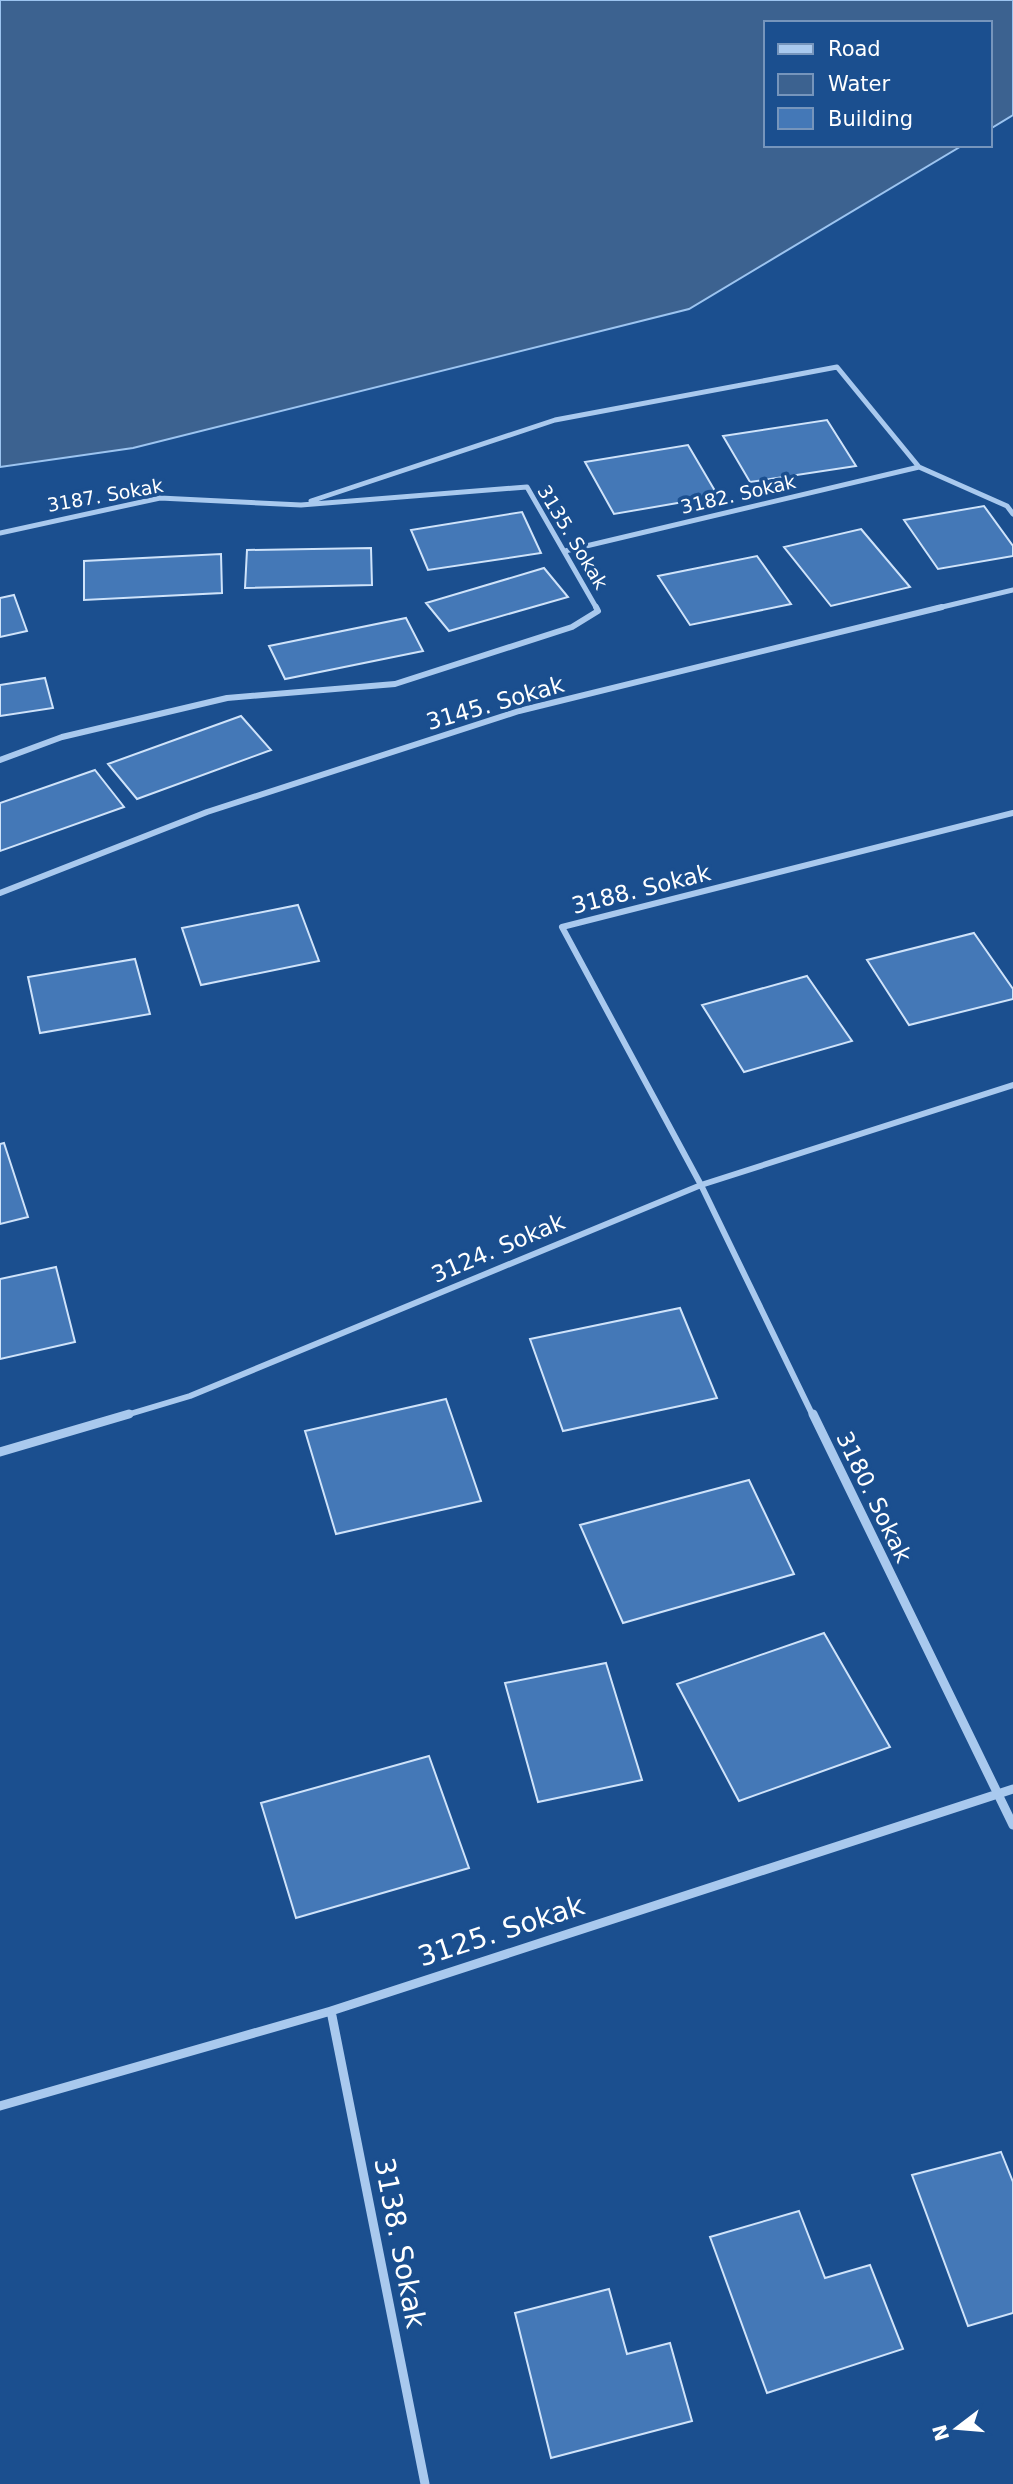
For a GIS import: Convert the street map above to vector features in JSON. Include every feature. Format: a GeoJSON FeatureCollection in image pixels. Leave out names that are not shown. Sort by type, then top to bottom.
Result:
{"type":"FeatureCollection","features":[{"type":"Feature","properties":{"kind":"street"},"geometry":{"type":"LineString","coordinates":[[301,505],[555,420],[837,367],[919,467],[1010,505],[1013,514]]}},
{"type":"Feature","properties":{"kind":"street","name":"3182. Sokak"},"geometry":{"type":"LineString","coordinates":[[565,551],[919,467]]}},
{"type":"Feature","properties":{"kind":"street","name":"3135. Sokak"},"geometry":{"type":"LineString","coordinates":[[0,760],[62,737],[227,698],[396,684],[572,627],[598,611],[527,488],[301,505]]}},
{"type":"Feature","properties":{"kind":"street","name":"3187. Sokak"},"geometry":{"type":"LineString","coordinates":[[0,533],[160,498],[301,505]]}},
{"type":"Feature","properties":{"kind":"street","name":"3145. Sokak"},"geometry":{"type":"LineString","coordinates":[[0,892],[207,812],[519,711],[1013,590]]}},
{"type":"Feature","properties":{"kind":"street","name":"3188. Sokak"},"geometry":{"type":"LineString","coordinates":[[701,1185],[562,927],[1013,813]]}},
{"type":"Feature","properties":{"kind":"street","name":"3124. Sokak"},"geometry":{"type":"LineString","coordinates":[[0,1452],[190,1396],[701,1185],[1013,1085]]}},
{"type":"Feature","properties":{"kind":"street","name":"3180. Sokak"},"geometry":{"type":"LineString","coordinates":[[701,1185],[1013,1825]]}},
{"type":"Feature","properties":{"kind":"street","name":"3125. Sokak"},"geometry":{"type":"LineString","coordinates":[[0,2106],[331,2011],[1013,1789]]}},
{"type":"Feature","properties":{"kind":"street","name":"3138. Sokak"},"geometry":{"type":"LineString","coordinates":[[331,2011],[425,2484]]}},
{"type":"Feature","properties":{"kind":"water"},"geometry":{"type":"Polygon","coordinates":[[[0,0],[1013,0],[1013,115],[992,128],[992,21],[764,21],[764,147],[960,147],[689,309],[133,448],[0,467],[0,0]]]}},
{"type":"Feature","properties":{"kind":"building"},"geometry":{"type":"Polygon","coordinates":[[[827,420],[856,466],[750,482],[723,436],[827,420]]]}},
{"type":"Feature","properties":{"kind":"building"},"geometry":{"type":"Polygon","coordinates":[[[688,445],[718,496],[614,514],[585,462],[688,445]]]}},
{"type":"Feature","properties":{"kind":"building"},"geometry":{"type":"Polygon","coordinates":[[[984,506],[1013,546],[1013,556],[938,569],[904,520],[984,506]]]}},
{"type":"Feature","properties":{"kind":"building"},"geometry":{"type":"Polygon","coordinates":[[[522,512],[541,553],[428,570],[411,530],[522,512]]]}},
{"type":"Feature","properties":{"kind":"building"},"geometry":{"type":"Polygon","coordinates":[[[861,529],[910,587],[831,606],[784,547],[861,529]]]}},
{"type":"Feature","properties":{"kind":"building"},"geometry":{"type":"Polygon","coordinates":[[[371,548],[372,585],[245,588],[247,550],[371,548]]]}},
{"type":"Feature","properties":{"kind":"building"},"geometry":{"type":"Polygon","coordinates":[[[221,554],[222,593],[84,600],[84,561],[221,554]]]}},
{"type":"Feature","properties":{"kind":"building"},"geometry":{"type":"Polygon","coordinates":[[[757,556],[791,604],[690,625],[658,576],[757,556]]]}},
{"type":"Feature","properties":{"kind":"building"},"geometry":{"type":"Polygon","coordinates":[[[544,568],[568,597],[449,631],[426,603],[544,568]]]}},
{"type":"Feature","properties":{"kind":"building"},"geometry":{"type":"Polygon","coordinates":[[[14,595],[27,631],[0,637],[0,598],[14,595]]]}},
{"type":"Feature","properties":{"kind":"building"},"geometry":{"type":"Polygon","coordinates":[[[406,618],[423,651],[285,679],[269,646],[406,618]]]}},
{"type":"Feature","properties":{"kind":"building"},"geometry":{"type":"Polygon","coordinates":[[[45,678],[53,708],[0,716],[0,685],[45,678]]]}},
{"type":"Feature","properties":{"kind":"building"},"geometry":{"type":"Polygon","coordinates":[[[241,716],[271,750],[137,799],[108,764],[241,716]]]}},
{"type":"Feature","properties":{"kind":"building"},"geometry":{"type":"Polygon","coordinates":[[[95,770],[124,807],[0,851],[0,803],[95,770]]]}},
{"type":"Feature","properties":{"kind":"building"},"geometry":{"type":"Polygon","coordinates":[[[298,905],[319,961],[201,985],[182,928],[298,905]]]}},
{"type":"Feature","properties":{"kind":"building"},"geometry":{"type":"Polygon","coordinates":[[[974,933],[1013,989],[1013,999],[909,1025],[867,960],[974,933]]]}},
{"type":"Feature","properties":{"kind":"building"},"geometry":{"type":"Polygon","coordinates":[[[135,959],[150,1014],[40,1033],[28,977],[135,959]]]}},
{"type":"Feature","properties":{"kind":"building"},"geometry":{"type":"Polygon","coordinates":[[[807,976],[852,1041],[744,1072],[702,1005],[807,976]]]}},
{"type":"Feature","properties":{"kind":"building"},"geometry":{"type":"Polygon","coordinates":[[[4,1143],[28,1217],[0,1224],[0,1144],[4,1143]]]}},
{"type":"Feature","properties":{"kind":"building"},"geometry":{"type":"Polygon","coordinates":[[[56,1267],[75,1342],[0,1359],[0,1279],[56,1267]]]}},
{"type":"Feature","properties":{"kind":"building"},"geometry":{"type":"Polygon","coordinates":[[[680,1308],[717,1398],[563,1431],[530,1339],[680,1308]]]}},
{"type":"Feature","properties":{"kind":"building"},"geometry":{"type":"Polygon","coordinates":[[[446,1399],[481,1501],[336,1534],[305,1431],[446,1399]]]}},
{"type":"Feature","properties":{"kind":"building"},"geometry":{"type":"Polygon","coordinates":[[[749,1480],[794,1574],[623,1623],[580,1525],[749,1480]]]}},
{"type":"Feature","properties":{"kind":"building"},"geometry":{"type":"Polygon","coordinates":[[[824,1633],[890,1747],[739,1801],[677,1684],[824,1633]]]}},
{"type":"Feature","properties":{"kind":"building"},"geometry":{"type":"Polygon","coordinates":[[[606,1663],[642,1780],[538,1802],[505,1683],[606,1663]]]}},
{"type":"Feature","properties":{"kind":"building"},"geometry":{"type":"Polygon","coordinates":[[[429,1756],[469,1868],[296,1918],[261,1803],[429,1756]]]}},
{"type":"Feature","properties":{"kind":"building"},"geometry":{"type":"Polygon","coordinates":[[[1001,2152],[1013,2182],[1013,2313],[968,2326],[912,2175],[1001,2152]]]}},
{"type":"Feature","properties":{"kind":"building"},"geometry":{"type":"Polygon","coordinates":[[[799,2211],[825,2278],[870,2265],[903,2349],[767,2393],[710,2237],[799,2211]]]}},
{"type":"Feature","properties":{"kind":"building"},"geometry":{"type":"Polygon","coordinates":[[[609,2289],[627,2354],[670,2343],[692,2421],[551,2458],[515,2313],[609,2289]]]}}]}
